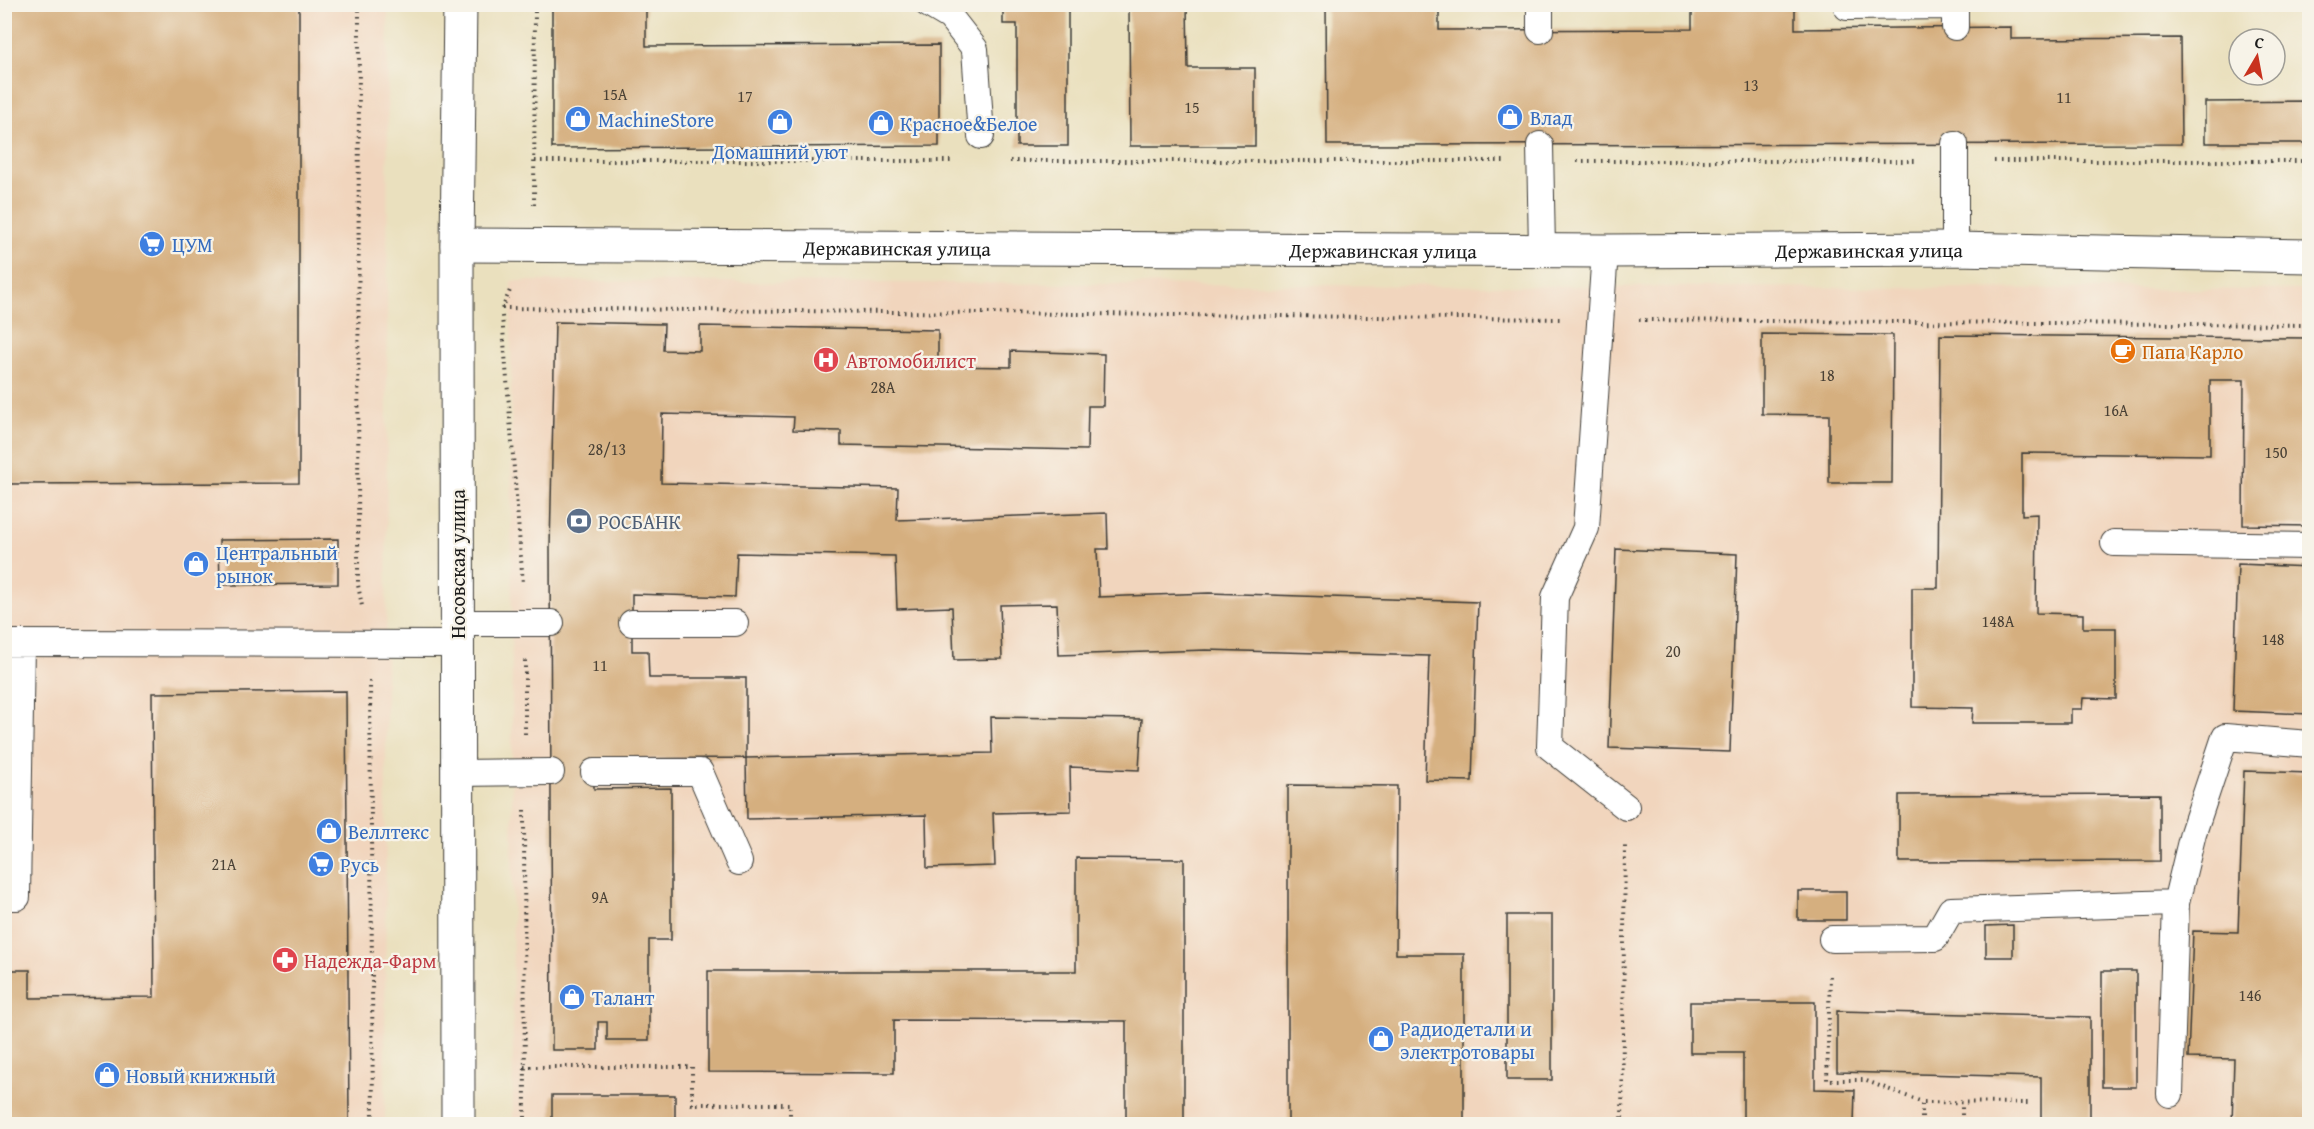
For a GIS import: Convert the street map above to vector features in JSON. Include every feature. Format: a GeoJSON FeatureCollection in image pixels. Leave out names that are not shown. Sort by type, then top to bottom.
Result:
{"type":"FeatureCollection","features":[{"type":"Feature","properties":{"kind":"street","name":"Носовская улица"},"geometry":{"type":"LineString","coordinates":[[458,1125],[457,245],[460,4]]}},
{"type":"Feature","properties":{"kind":"street","name":"Державинская улица"},"geometry":{"type":"LineString","coordinates":[[457,245],[1605,251],[1955,249],[2310,256]]}},
{"type":"Feature","properties":{"kind":"lane"},"geometry":{"type":"LineString","coordinates":[[928,4],[950,17],[975,49],[981,136]]}},
{"type":"Feature","properties":{"kind":"lane"},"geometry":{"type":"LineString","coordinates":[[1540,4],[1540,30]]}},
{"type":"Feature","properties":{"kind":"lane"},"geometry":{"type":"LineString","coordinates":[[1847,4],[1847,7],[1955,6],[1955,27]]}},
{"type":"Feature","properties":{"kind":"lane"},"geometry":{"type":"LineString","coordinates":[[1540,153],[1542,250]]}},
{"type":"Feature","properties":{"kind":"lane"},"geometry":{"type":"LineString","coordinates":[[1955,153],[1955,249]]}},
{"type":"Feature","properties":{"kind":"lane"},"geometry":{"type":"LineString","coordinates":[[1605,251],[1586,528],[1555,597],[1550,747],[1626,807]]}},
{"type":"Feature","properties":{"kind":"lane"},"geometry":{"type":"LineString","coordinates":[[2114,543],[2310,546]]}},
{"type":"Feature","properties":{"kind":"lane"},"geometry":{"type":"LineString","coordinates":[[4,897],[16,897],[13,644],[370,644],[538,623]]}},
{"type":"Feature","properties":{"kind":"lane"},"geometry":{"type":"LineString","coordinates":[[632,623],[735,623]]}},
{"type":"Feature","properties":{"kind":"lane"},"geometry":{"type":"LineString","coordinates":[[2170,1094],[2176,903],[2193,833],[2225,737],[2310,744]]}},
{"type":"Feature","properties":{"kind":"lane"},"geometry":{"type":"LineString","coordinates":[[457,773],[551,772]]}},
{"type":"Feature","properties":{"kind":"lane"},"geometry":{"type":"LineString","coordinates":[[594,772],[700,772],[739,862]]}},
{"type":"Feature","properties":{"kind":"lane"},"geometry":{"type":"LineString","coordinates":[[1832,939],[1935,938],[1951,910],[2176,903]]}},
{"type":"Feature","properties":{"kind":"path"},"geometry":{"type":"LineString","coordinates":[[359,4],[358,585],[370,644],[373,1125]]}},
{"type":"Feature","properties":{"kind":"path"},"geometry":{"type":"LineString","coordinates":[[525,1125],[524,772],[538,623],[502,308],[532,245],[536,161],[535,4]]}},
{"type":"Feature","properties":{"kind":"path"},"geometry":{"type":"LineString","coordinates":[[1002,161],[1540,153],[1955,153],[2310,161]]}},
{"type":"Feature","properties":{"kind":"path"},"geometry":{"type":"LineString","coordinates":[[536,161],[954,161]]}},
{"type":"Feature","properties":{"kind":"path"},"geometry":{"type":"LineString","coordinates":[[502,308],[2310,325]]}},
{"type":"Feature","properties":{"kind":"path"},"geometry":{"type":"LineString","coordinates":[[1622,1125],[1626,807]]}},
{"type":"Feature","properties":{"kind":"path"},"geometry":{"type":"LineString","coordinates":[[1832,939],[1827,1080],[1864,1080],[1922,1102],[2028,1103]]}},
{"type":"Feature","properties":{"kind":"path"},"geometry":{"type":"LineString","coordinates":[[524,1067],[692,1066],[692,1104],[790,1104],[790,1125]]}},
{"type":"Feature","properties":{"kind":"path"},"geometry":{"type":"LineString","coordinates":[[1922,1102],[1922,1125]]}},
{"type":"Feature","properties":{"kind":"path"},"geometry":{"type":"LineString","coordinates":[[1962,1103],[1962,1115]]}},
{"type":"Feature","properties":{"kind":"shaded area","name":"Центральный рынок"},"geometry":{"type":"Polygon","coordinates":[[[5,5],[388,5],[385,1124],[5,1124],[5,5]]]}},
{"type":"Feature","properties":{"kind":"shaded area"},"geometry":{"type":"Polygon","coordinates":[[[511,281],[2309,290],[2309,1124],[513,1124],[511,281]]]}},
{"type":"Feature","properties":{"kind":"building","name":"ЦУМ"},"geometry":{"type":"Polygon","coordinates":[[[4,4],[299,4],[299,483],[4,484],[4,4]]]}},
{"type":"Feature","properties":{"kind":"building"},"geometry":{"type":"Polygon","coordinates":[[[552,4],[646,4],[646,46],[939,45],[939,146],[552,148],[552,4]]]}},
{"type":"Feature","properties":{"kind":"building"},"geometry":{"type":"Polygon","coordinates":[[[1003,4],[1068,4],[1068,146],[1017,146],[1017,24],[1003,24],[1003,4]]]}},
{"type":"Feature","properties":{"kind":"building"},"geometry":{"type":"Polygon","coordinates":[[[1129,4],[1187,4],[1188,68],[1255,68],[1255,146],[1130,146],[1129,4]]]}},
{"type":"Feature","properties":{"kind":"building"},"geometry":{"type":"Polygon","coordinates":[[[1326,4],[1439,4],[1439,30],[1692,29],[1692,4],[1795,4],[1795,29],[2011,27],[2011,39],[2180,38],[2181,144],[1327,145],[1326,4]]]}},
{"type":"Feature","properties":{"kind":"building"},"geometry":{"type":"Polygon","coordinates":[[[2310,101],[2310,143],[2205,143],[2205,102],[2310,101]]]}},
{"type":"Feature","properties":{"kind":"building"},"geometry":{"type":"Polygon","coordinates":[[[555,322],[664,324],[663,350],[700,351],[700,326],[938,330],[938,366],[1011,367],[1011,351],[1104,354],[1103,406],[1088,406],[1087,450],[841,445],[841,431],[793,430],[794,417],[662,414],[661,483],[898,488],[897,520],[1107,513],[1108,549],[1097,549],[1099,597],[1209,593],[1478,602],[1472,781],[1425,780],[1429,656],[1206,650],[1059,655],[1057,604],[1000,605],[1002,659],[954,660],[952,607],[897,609],[895,556],[737,553],[735,597],[632,594],[632,651],[648,651],[649,678],[746,678],[746,758],[594,759],[594,789],[671,788],[671,940],[649,940],[649,1040],[607,1040],[607,1022],[598,1022],[598,1050],[552,1050],[550,548],[555,322]]]}},
{"type":"Feature","properties":{"kind":"building"},"geometry":{"type":"Polygon","coordinates":[[[1762,334],[1893,335],[1892,483],[1829,483],[1829,415],[1762,414],[1762,334]]]}},
{"type":"Feature","properties":{"kind":"building"},"geometry":{"type":"Polygon","coordinates":[[[1940,335],[2310,338],[2310,526],[2243,525],[2244,380],[2210,380],[2210,455],[2022,453],[2022,515],[2037,514],[2036,613],[2083,614],[2083,628],[2116,628],[2116,699],[2083,698],[2082,709],[2071,709],[2071,723],[1972,723],[1973,708],[1912,707],[1912,588],[1938,588],[1940,335]]]}},
{"type":"Feature","properties":{"kind":"building"},"geometry":{"type":"Polygon","coordinates":[[[338,539],[338,584],[220,585],[219,540],[338,539]]]}},
{"type":"Feature","properties":{"kind":"building"},"geometry":{"type":"Polygon","coordinates":[[[1616,549],[1737,554],[1730,752],[1609,748],[1616,549]]]}},
{"type":"Feature","properties":{"kind":"building"},"geometry":{"type":"Polygon","coordinates":[[[2238,564],[2310,567],[2310,714],[2233,711],[2238,564]]]}},
{"type":"Feature","properties":{"kind":"building"},"geometry":{"type":"Polygon","coordinates":[[[346,691],[349,1124],[4,1124],[4,970],[30,970],[30,998],[154,997],[152,693],[346,691]]]}},
{"type":"Feature","properties":{"kind":"building"},"geometry":{"type":"Polygon","coordinates":[[[991,717],[1142,719],[1139,770],[1070,767],[1071,811],[993,813],[995,866],[927,868],[926,815],[747,819],[746,758],[992,753],[991,717]]]}},
{"type":"Feature","properties":{"kind":"building"},"geometry":{"type":"Polygon","coordinates":[[[2244,771],[2310,773],[2310,1124],[2232,1124],[2234,1059],[2188,1058],[2193,931],[2238,932],[2244,771]]]}},
{"type":"Feature","properties":{"kind":"building"},"geometry":{"type":"Polygon","coordinates":[[[1288,785],[1397,786],[1396,954],[1464,954],[1464,1124],[1288,1124],[1288,785]]]}},
{"type":"Feature","properties":{"kind":"building"},"geometry":{"type":"Polygon","coordinates":[[[2160,794],[2160,861],[1899,862],[1899,795],[2160,794]]]}},
{"type":"Feature","properties":{"kind":"building"},"geometry":{"type":"Polygon","coordinates":[[[1076,858],[1184,859],[1184,1124],[1126,1124],[1126,1021],[894,1020],[894,1073],[708,1072],[708,971],[1076,971],[1076,858]]]}},
{"type":"Feature","properties":{"kind":"building"},"geometry":{"type":"Polygon","coordinates":[[[1798,891],[1846,891],[1846,920],[1798,920],[1798,891]]]}},
{"type":"Feature","properties":{"kind":"building"},"geometry":{"type":"Polygon","coordinates":[[[1507,915],[1552,915],[1552,1080],[1507,1080],[1507,915]]]}},
{"type":"Feature","properties":{"kind":"building"},"geometry":{"type":"Polygon","coordinates":[[[2013,925],[2013,957],[1986,957],[1986,926],[2013,925]]]}},
{"type":"Feature","properties":{"kind":"building"},"geometry":{"type":"Polygon","coordinates":[[[2102,971],[2136,971],[2136,1087],[2102,1087],[2102,971]]]}},
{"type":"Feature","properties":{"kind":"building"},"geometry":{"type":"Polygon","coordinates":[[[1690,1002],[1815,1002],[1815,1089],[1855,1090],[1854,1124],[1743,1124],[1743,1053],[1690,1053],[1690,1002]]]}},
{"type":"Feature","properties":{"kind":"building"},"geometry":{"type":"Polygon","coordinates":[[[1837,1011],[2090,1017],[2090,1124],[2041,1124],[2041,1077],[1837,1072],[1837,1011]]]}},
{"type":"Feature","properties":{"kind":"building"},"geometry":{"type":"Polygon","coordinates":[[[552,1095],[675,1095],[675,1124],[552,1124],[552,1095]]]}},
{"type":"Feature","properties":{"kind":"place","name":"Влад"},"geometry":{"type":"Point","coordinates":[1510,117]}},
{"type":"Feature","properties":{"kind":"place","name":"MachineStore"},"geometry":{"type":"Point","coordinates":[578,119]}},
{"type":"Feature","properties":{"kind":"place","name":"Домашний уют"},"geometry":{"type":"Point","coordinates":[780,122]}},
{"type":"Feature","properties":{"kind":"place","name":"Красное&Белое"},"geometry":{"type":"Point","coordinates":[881,123]}},
{"type":"Feature","properties":{"kind":"place","name":"ЦУМ"},"geometry":{"type":"Point","coordinates":[152,244]}},
{"type":"Feature","properties":{"kind":"place","name":"Папа Карло"},"geometry":{"type":"Point","coordinates":[2123,351]}},
{"type":"Feature","properties":{"kind":"place","name":"Автомобилист"},"geometry":{"type":"Point","coordinates":[826,360]}},
{"type":"Feature","properties":{"kind":"place","name":"РОСБАНК"},"geometry":{"type":"Point","coordinates":[579,521]}},
{"type":"Feature","properties":{"kind":"place","name":"Центральный рынок"},"geometry":{"type":"Point","coordinates":[196,564]}},
{"type":"Feature","properties":{"kind":"place","name":"Веллтекс"},"geometry":{"type":"Point","coordinates":[329,831]}},
{"type":"Feature","properties":{"kind":"place","name":"Русь"},"geometry":{"type":"Point","coordinates":[321,864]}},
{"type":"Feature","properties":{"kind":"place","name":"Надежда-Фарм"},"geometry":{"type":"Point","coordinates":[285,960]}},
{"type":"Feature","properties":{"kind":"place","name":"Талант"},"geometry":{"type":"Point","coordinates":[572,997]}},
{"type":"Feature","properties":{"kind":"place","name":"Радиодетали и электротовары"},"geometry":{"type":"Point","coordinates":[1381,1039]}},
{"type":"Feature","properties":{"kind":"place","name":"Новый книжный"},"geometry":{"type":"Point","coordinates":[107,1075]}}]}
